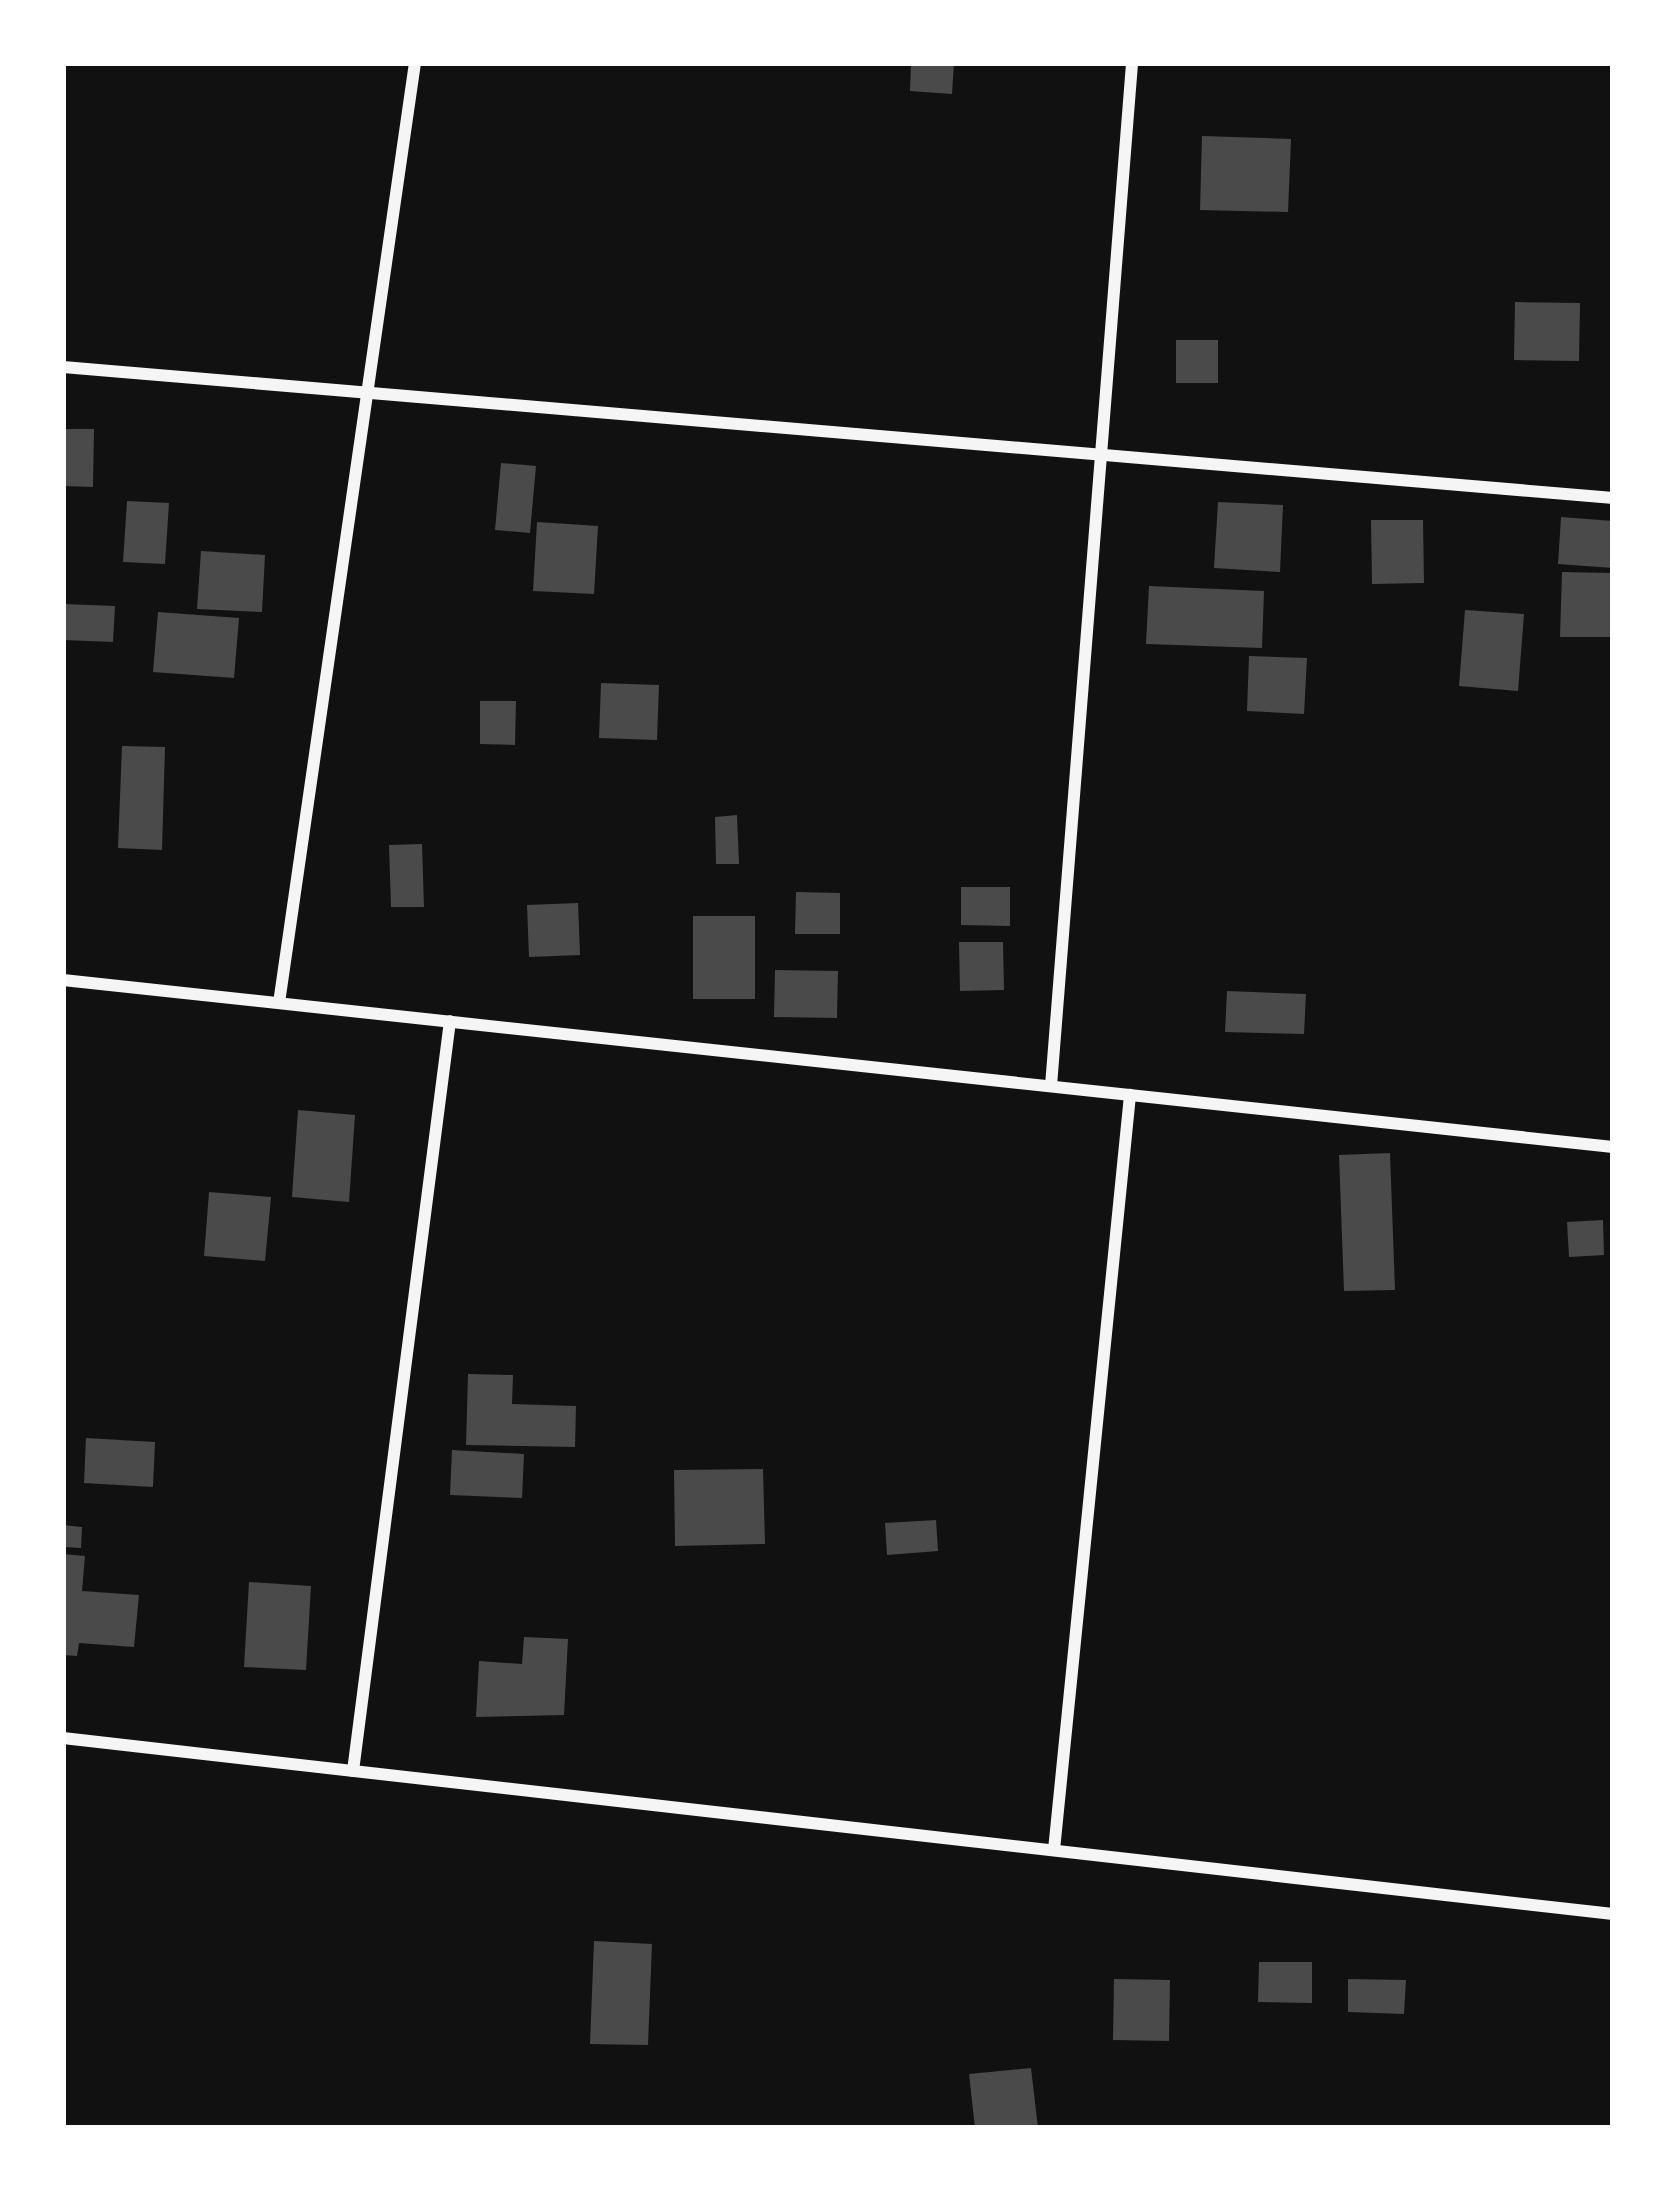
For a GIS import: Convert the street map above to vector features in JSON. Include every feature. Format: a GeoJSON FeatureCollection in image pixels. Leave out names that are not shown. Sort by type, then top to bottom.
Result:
{"type":"FeatureCollection","features":[{"type":"Feature","properties":{"kind":"street"},"geometry":{"type":"LineString","coordinates":[[279,1003],[415,63]]}},
{"type":"Feature","properties":{"kind":"street"},"geometry":{"type":"LineString","coordinates":[[1051,1086],[1132,63]]}},
{"type":"Feature","properties":{"kind":"street"},"geometry":{"type":"LineString","coordinates":[[63,367],[1613,498]]}},
{"type":"Feature","properties":{"kind":"street"},"geometry":{"type":"LineString","coordinates":[[63,980],[1613,1147]]}},
{"type":"Feature","properties":{"kind":"street"},"geometry":{"type":"LineString","coordinates":[[352,1771],[450,1021]]}},
{"type":"Feature","properties":{"kind":"street"},"geometry":{"type":"LineString","coordinates":[[1054,1850],[1130,1095]]}},
{"type":"Feature","properties":{"kind":"street"},"geometry":{"type":"LineString","coordinates":[[63,1738],[1613,1914]]}},
{"type":"Feature","properties":{"kind":"building"},"geometry":{"type":"Polygon","coordinates":[[[911,63],[954,63],[952,94],[910,91],[911,63]]]}},
{"type":"Feature","properties":{"kind":"building"},"geometry":{"type":"Polygon","coordinates":[[[1202,136],[1291,139],[1288,212],[1200,210],[1202,136]]]}},
{"type":"Feature","properties":{"kind":"building"},"geometry":{"type":"Polygon","coordinates":[[[1515,302],[1580,303],[1579,361],[1514,360],[1515,302]]]}},
{"type":"Feature","properties":{"kind":"building"},"geometry":{"type":"Polygon","coordinates":[[[1176,340],[1218,340],[1218,383],[1176,383],[1176,340]]]}},
{"type":"Feature","properties":{"kind":"building"},"geometry":{"type":"Polygon","coordinates":[[[63,429],[94,429],[93,487],[63,486],[63,429]]]}},
{"type":"Feature","properties":{"kind":"building"},"geometry":{"type":"Polygon","coordinates":[[[501,463],[536,466],[530,533],[495,530],[501,463]]]}},
{"type":"Feature","properties":{"kind":"building"},"geometry":{"type":"Polygon","coordinates":[[[127,501],[169,503],[165,564],[123,562],[127,501]]]}},
{"type":"Feature","properties":{"kind":"building"},"geometry":{"type":"Polygon","coordinates":[[[1218,502],[1283,505],[1280,572],[1214,568],[1218,502]]]}},
{"type":"Feature","properties":{"kind":"building"},"geometry":{"type":"Polygon","coordinates":[[[1561,517],[1613,521],[1613,568],[1558,564],[1561,517]]]}},
{"type":"Feature","properties":{"kind":"building"},"geometry":{"type":"Polygon","coordinates":[[[1371,520],[1423,520],[1424,583],[1372,584],[1371,520]]]}},
{"type":"Feature","properties":{"kind":"building"},"geometry":{"type":"Polygon","coordinates":[[[537,522],[598,526],[594,594],[533,591],[537,522]]]}},
{"type":"Feature","properties":{"kind":"building"},"geometry":{"type":"Polygon","coordinates":[[[201,551],[265,555],[262,612],[197,609],[201,551]]]}},
{"type":"Feature","properties":{"kind":"building"},"geometry":{"type":"Polygon","coordinates":[[[1562,572],[1613,573],[1613,637],[1560,637],[1562,572]]]}},
{"type":"Feature","properties":{"kind":"building"},"geometry":{"type":"Polygon","coordinates":[[[1149,586],[1264,591],[1262,648],[1146,644],[1149,586]]]}},
{"type":"Feature","properties":{"kind":"building"},"geometry":{"type":"Polygon","coordinates":[[[63,604],[115,606],[113,642],[63,640],[63,604]]]}},
{"type":"Feature","properties":{"kind":"building"},"geometry":{"type":"Polygon","coordinates":[[[1465,610],[1524,614],[1518,691],[1459,686],[1465,610]]]}},
{"type":"Feature","properties":{"kind":"building"},"geometry":{"type":"Polygon","coordinates":[[[158,612],[239,618],[234,678],[153,672],[158,612]]]}},
{"type":"Feature","properties":{"kind":"building"},"geometry":{"type":"Polygon","coordinates":[[[1249,656],[1307,658],[1304,714],[1247,711],[1249,656]]]}},
{"type":"Feature","properties":{"kind":"building"},"geometry":{"type":"Polygon","coordinates":[[[601,683],[659,685],[657,740],[599,738],[601,683]]]}},
{"type":"Feature","properties":{"kind":"building"},"geometry":{"type":"Polygon","coordinates":[[[480,701],[516,701],[515,745],[480,744],[480,701]]]}},
{"type":"Feature","properties":{"kind":"building"},"geometry":{"type":"Polygon","coordinates":[[[122,746],[165,747],[162,850],[118,848],[122,746]]]}},
{"type":"Feature","properties":{"kind":"building"},"geometry":{"type":"Polygon","coordinates":[[[737,815],[739,864],[716,864],[715,817],[737,815]]]}},
{"type":"Feature","properties":{"kind":"building"},"geometry":{"type":"Polygon","coordinates":[[[422,844],[424,907],[391,907],[389,845],[422,844]]]}},
{"type":"Feature","properties":{"kind":"building"},"geometry":{"type":"Polygon","coordinates":[[[961,887],[1010,887],[1010,926],[961,925],[961,887]]]}},
{"type":"Feature","properties":{"kind":"building"},"geometry":{"type":"Polygon","coordinates":[[[796,892],[840,893],[840,934],[795,934],[796,892]]]}},
{"type":"Feature","properties":{"kind":"building"},"geometry":{"type":"Polygon","coordinates":[[[578,903],[580,955],[529,957],[527,905],[578,903]]]}},
{"type":"Feature","properties":{"kind":"building"},"geometry":{"type":"Polygon","coordinates":[[[693,916],[755,916],[755,999],[693,999],[693,916]]]}},
{"type":"Feature","properties":{"kind":"building"},"geometry":{"type":"Polygon","coordinates":[[[959,942],[1003,942],[1004,990],[960,991],[959,942]]]}},
{"type":"Feature","properties":{"kind":"building"},"geometry":{"type":"Polygon","coordinates":[[[775,970],[838,971],[837,1018],[774,1017],[775,970]]]}},
{"type":"Feature","properties":{"kind":"building"},"geometry":{"type":"Polygon","coordinates":[[[1227,991],[1306,994],[1304,1034],[1225,1032],[1227,991]]]}},
{"type":"Feature","properties":{"kind":"building"},"geometry":{"type":"Polygon","coordinates":[[[298,1110],[355,1115],[349,1202],[292,1197],[298,1110]]]}},
{"type":"Feature","properties":{"kind":"building"},"geometry":{"type":"Polygon","coordinates":[[[1390,1153],[1395,1290],[1344,1291],[1339,1155],[1390,1153]]]}},
{"type":"Feature","properties":{"kind":"building"},"geometry":{"type":"Polygon","coordinates":[[[209,1192],[271,1197],[265,1261],[204,1256],[209,1192]]]}},
{"type":"Feature","properties":{"kind":"building"},"geometry":{"type":"Polygon","coordinates":[[[1603,1220],[1604,1255],[1569,1257],[1567,1222],[1603,1220]]]}},
{"type":"Feature","properties":{"kind":"building"},"geometry":{"type":"Polygon","coordinates":[[[468,1374],[513,1375],[512,1404],[576,1406],[575,1447],[466,1445],[468,1374]]]}},
{"type":"Feature","properties":{"kind":"building"},"geometry":{"type":"Polygon","coordinates":[[[86,1438],[155,1442],[153,1487],[84,1483],[86,1438]]]}},
{"type":"Feature","properties":{"kind":"building"},"geometry":{"type":"Polygon","coordinates":[[[452,1450],[524,1454],[522,1498],[450,1495],[452,1450]]]}},
{"type":"Feature","properties":{"kind":"building"},"geometry":{"type":"Polygon","coordinates":[[[763,1469],[765,1544],[675,1546],[674,1470],[763,1469]]]}},
{"type":"Feature","properties":{"kind":"building"},"geometry":{"type":"Polygon","coordinates":[[[936,1520],[938,1551],[887,1555],[885,1523],[936,1520]]]}},
{"type":"Feature","properties":{"kind":"building"},"geometry":{"type":"Polygon","coordinates":[[[63,1525],[82,1527],[81,1548],[63,1547],[63,1525]]]}},
{"type":"Feature","properties":{"kind":"building"},"geometry":{"type":"Polygon","coordinates":[[[63,1554],[85,1556],[82,1591],[139,1595],[134,1647],[79,1643],[77,1656],[63,1655],[63,1554]]]}},
{"type":"Feature","properties":{"kind":"building"},"geometry":{"type":"Polygon","coordinates":[[[249,1582],[311,1586],[306,1670],[244,1667],[249,1582]]]}},
{"type":"Feature","properties":{"kind":"building"},"geometry":{"type":"Polygon","coordinates":[[[524,1637],[568,1639],[564,1715],[476,1717],[479,1661],[522,1664],[524,1637]]]}},
{"type":"Feature","properties":{"kind":"building"},"geometry":{"type":"Polygon","coordinates":[[[594,1941],[652,1944],[648,2045],[590,2044],[594,1941]]]}},
{"type":"Feature","properties":{"kind":"building"},"geometry":{"type":"Polygon","coordinates":[[[1259,1962],[1312,1962],[1312,2003],[1258,2002],[1259,1962]]]}},
{"type":"Feature","properties":{"kind":"building"},"geometry":{"type":"Polygon","coordinates":[[[1114,1979],[1170,1980],[1169,2041],[1113,2040],[1114,1979]]]}},
{"type":"Feature","properties":{"kind":"building"},"geometry":{"type":"Polygon","coordinates":[[[1348,1979],[1406,1980],[1404,2014],[1348,2012],[1348,1979]]]}},
{"type":"Feature","properties":{"kind":"building"},"geometry":{"type":"Polygon","coordinates":[[[1031,2068],[1038,2128],[975,2128],[969,2074],[1031,2068]]]}}]}
